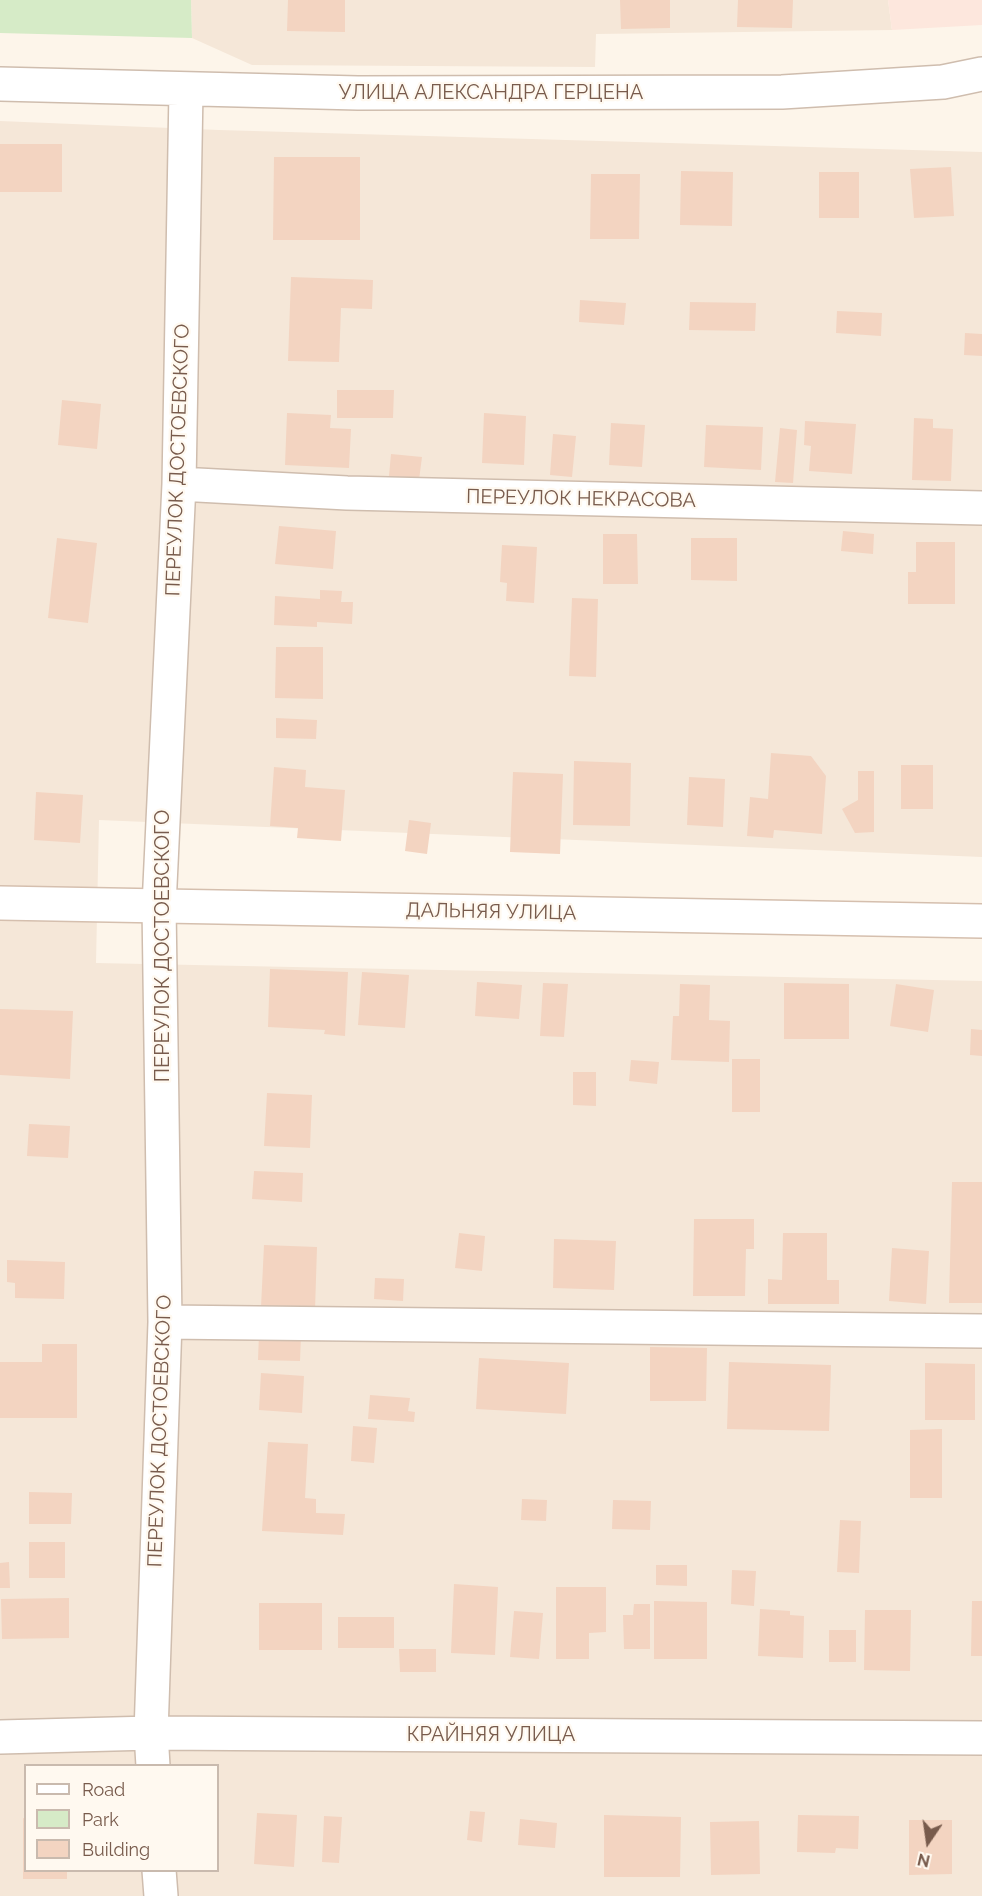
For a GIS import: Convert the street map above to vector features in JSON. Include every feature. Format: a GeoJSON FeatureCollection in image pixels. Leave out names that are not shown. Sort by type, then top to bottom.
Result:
{"type":"FeatureCollection","features":[{"type":"Feature","properties":{"kind":"street","name":"УЛИЦА АЛЕКСАНДРА ГЕРЦЕНА"},"geometry":{"type":"LineString","coordinates":[[0,84],[358,93],[782,93],[943,82],[982,74]]}},
{"type":"Feature","properties":{"kind":"street","name":"ПЕРЕУЛОК ДОСТОЕВСКОГО"},"geometry":{"type":"LineString","coordinates":[[153,1764],[151,1733],[165,1322],[159,906],[179,484],[186,90]]}},
{"type":"Feature","properties":{"kind":"street","name":"ПЕРЕУЛОК НЕКРАСОВА"},"geometry":{"type":"LineString","coordinates":[[179,484],[347,493],[982,508]]}},
{"type":"Feature","properties":{"kind":"street","name":"ДАЛЬНЯЯ УЛИЦА"},"geometry":{"type":"LineString","coordinates":[[0,903],[982,921]]}},
{"type":"Feature","properties":{"kind":"street"},"geometry":{"type":"LineString","coordinates":[[165,1322],[982,1331]]}},
{"type":"Feature","properties":{"kind":"street","name":"КРАЙНЯЯ УЛИЦА"},"geometry":{"type":"LineString","coordinates":[[0,1737],[151,1733],[982,1738]]}},
{"type":"Feature","properties":{"kind":"street"},"geometry":{"type":"LineString","coordinates":[[159,1872],[161,1896]]}},
{"type":"Feature","properties":{"kind":"shaded area"},"geometry":{"type":"Polygon","coordinates":[[[191,0],[888,0],[892,30],[596,34],[595,67],[252,65],[192,38],[191,0]]]}},
{"type":"Feature","properties":{"kind":"shaded area"},"geometry":{"type":"Polygon","coordinates":[[[888,0],[982,0],[982,25],[892,30],[888,0]]]}},
{"type":"Feature","properties":{"kind":"shaded area"},"geometry":{"type":"Polygon","coordinates":[[[0,121],[219,130],[982,152],[982,857],[99,820],[96,963],[982,981],[982,1896],[0,1896],[0,121]]]}},
{"type":"Feature","properties":{"kind":"green space"},"geometry":{"type":"Polygon","coordinates":[[[0,0],[191,0],[192,38],[0,33],[0,0]]]}},
{"type":"Feature","properties":{"kind":"building"},"geometry":{"type":"Polygon","coordinates":[[[288,0],[345,0],[345,32],[287,31],[288,0]]]}},
{"type":"Feature","properties":{"kind":"building"},"geometry":{"type":"Polygon","coordinates":[[[620,0],[670,0],[670,28],[621,29],[620,0]]]}},
{"type":"Feature","properties":{"kind":"building"},"geometry":{"type":"Polygon","coordinates":[[[738,0],[793,0],[792,28],[737,27],[738,0]]]}},
{"type":"Feature","properties":{"kind":"building"},"geometry":{"type":"Polygon","coordinates":[[[0,144],[62,144],[62,192],[0,192],[0,144]]]}},
{"type":"Feature","properties":{"kind":"building"},"geometry":{"type":"Polygon","coordinates":[[[274,157],[360,157],[360,240],[273,240],[274,157]]]}},
{"type":"Feature","properties":{"kind":"building"},"geometry":{"type":"Polygon","coordinates":[[[951,167],[954,216],[914,218],[910,169],[951,167]]]}},
{"type":"Feature","properties":{"kind":"building"},"geometry":{"type":"Polygon","coordinates":[[[681,171],[733,172],[732,226],[680,225],[681,171]]]}},
{"type":"Feature","properties":{"kind":"building"},"geometry":{"type":"Polygon","coordinates":[[[819,172],[859,172],[859,218],[819,218],[819,172]]]}},
{"type":"Feature","properties":{"kind":"building"},"geometry":{"type":"Polygon","coordinates":[[[591,174],[640,174],[639,239],[590,239],[591,174]]]}},
{"type":"Feature","properties":{"kind":"building"},"geometry":{"type":"Polygon","coordinates":[[[291,277],[373,280],[372,309],[341,308],[339,362],[288,361],[291,277]]]}},
{"type":"Feature","properties":{"kind":"building"},"geometry":{"type":"Polygon","coordinates":[[[580,300],[626,303],[624,325],[579,322],[580,300]]]}},
{"type":"Feature","properties":{"kind":"building"},"geometry":{"type":"Polygon","coordinates":[[[690,302],[756,303],[755,331],[689,330],[690,302]]]}},
{"type":"Feature","properties":{"kind":"building"},"geometry":{"type":"Polygon","coordinates":[[[837,311],[882,313],[881,336],[836,333],[837,311]]]}},
{"type":"Feature","properties":{"kind":"building"},"geometry":{"type":"Polygon","coordinates":[[[965,333],[982,334],[982,356],[964,355],[965,333]]]}},
{"type":"Feature","properties":{"kind":"building"},"geometry":{"type":"Polygon","coordinates":[[[337,390],[394,390],[393,418],[337,418],[337,390]]]}},
{"type":"Feature","properties":{"kind":"building"},"geometry":{"type":"Polygon","coordinates":[[[62,400],[101,404],[97,449],[58,445],[62,400]]]}},
{"type":"Feature","properties":{"kind":"building"},"geometry":{"type":"Polygon","coordinates":[[[287,413],[331,415],[330,428],[351,429],[349,468],[285,465],[287,413]]]}},
{"type":"Feature","properties":{"kind":"building"},"geometry":{"type":"Polygon","coordinates":[[[484,413],[526,416],[524,465],[482,463],[484,413]]]}},
{"type":"Feature","properties":{"kind":"building"},"geometry":{"type":"Polygon","coordinates":[[[914,418],[933,419],[933,428],[953,429],[951,481],[912,480],[914,418]]]}},
{"type":"Feature","properties":{"kind":"building"},"geometry":{"type":"Polygon","coordinates":[[[805,421],[856,424],[852,474],[809,471],[811,446],[804,445],[805,421]]]}},
{"type":"Feature","properties":{"kind":"building"},"geometry":{"type":"Polygon","coordinates":[[[611,423],[645,425],[642,467],[609,465],[611,423]]]}},
{"type":"Feature","properties":{"kind":"building"},"geometry":{"type":"Polygon","coordinates":[[[706,425],[763,427],[761,470],[704,467],[706,425]]]}},
{"type":"Feature","properties":{"kind":"building"},"geometry":{"type":"Polygon","coordinates":[[[780,428],[797,430],[793,483],[775,482],[780,428]]]}},
{"type":"Feature","properties":{"kind":"building"},"geometry":{"type":"Polygon","coordinates":[[[553,434],[576,436],[572,477],[550,475],[553,434]]]}},
{"type":"Feature","properties":{"kind":"building"},"geometry":{"type":"Polygon","coordinates":[[[391,454],[422,457],[419,480],[389,476],[391,454]]]}},
{"type":"Feature","properties":{"kind":"building"},"geometry":{"type":"Polygon","coordinates":[[[279,526],[336,531],[333,569],[275,564],[279,526]]]}},
{"type":"Feature","properties":{"kind":"building"},"geometry":{"type":"Polygon","coordinates":[[[843,531],[874,534],[873,554],[841,551],[843,531]]]}},
{"type":"Feature","properties":{"kind":"building"},"geometry":{"type":"Polygon","coordinates":[[[603,534],[637,534],[638,584],[603,584],[603,534]]]}},
{"type":"Feature","properties":{"kind":"building"},"geometry":{"type":"Polygon","coordinates":[[[57,538],[97,543],[88,623],[48,618],[57,538]]]}},
{"type":"Feature","properties":{"kind":"building"},"geometry":{"type":"Polygon","coordinates":[[[691,538],[737,538],[737,581],[691,580],[691,538]]]}},
{"type":"Feature","properties":{"kind":"building"},"geometry":{"type":"Polygon","coordinates":[[[916,542],[955,542],[955,604],[908,604],[908,572],[916,572],[916,542]]]}},
{"type":"Feature","properties":{"kind":"building"},"geometry":{"type":"Polygon","coordinates":[[[502,545],[537,547],[534,603],[506,601],[507,583],[500,582],[502,545]]]}},
{"type":"Feature","properties":{"kind":"building"},"geometry":{"type":"Polygon","coordinates":[[[320,590],[342,591],[341,602],[353,602],[352,624],[317,622],[317,627],[274,625],[275,596],[320,599],[320,590]]]}},
{"type":"Feature","properties":{"kind":"building"},"geometry":{"type":"Polygon","coordinates":[[[572,598],[598,599],[596,677],[569,676],[572,598]]]}},
{"type":"Feature","properties":{"kind":"building"},"geometry":{"type":"Polygon","coordinates":[[[276,647],[323,647],[323,699],[275,698],[276,647]]]}},
{"type":"Feature","properties":{"kind":"building"},"geometry":{"type":"Polygon","coordinates":[[[276,718],[317,720],[316,739],[276,738],[276,718]]]}},
{"type":"Feature","properties":{"kind":"building"},"geometry":{"type":"Polygon","coordinates":[[[771,753],[811,756],[826,776],[822,834],[774,830],[773,838],[747,836],[750,797],[768,799],[771,753]]]}},
{"type":"Feature","properties":{"kind":"building"},"geometry":{"type":"Polygon","coordinates":[[[574,761],[631,763],[630,826],[573,825],[574,761]]]}},
{"type":"Feature","properties":{"kind":"building"},"geometry":{"type":"Polygon","coordinates":[[[901,765],[933,765],[933,809],[901,809],[901,765]]]}},
{"type":"Feature","properties":{"kind":"building"},"geometry":{"type":"Polygon","coordinates":[[[274,767],[306,770],[305,787],[345,790],[341,841],[297,838],[298,828],[270,826],[274,767]]]}},
{"type":"Feature","properties":{"kind":"building"},"geometry":{"type":"Polygon","coordinates":[[[858,771],[874,771],[874,832],[855,833],[842,809],[858,800],[858,771]]]}},
{"type":"Feature","properties":{"kind":"building"},"geometry":{"type":"Polygon","coordinates":[[[513,772],[563,774],[560,854],[510,852],[513,772]]]}},
{"type":"Feature","properties":{"kind":"building"},"geometry":{"type":"Polygon","coordinates":[[[689,777],[725,779],[723,827],[687,825],[689,777]]]}},
{"type":"Feature","properties":{"kind":"building"},"geometry":{"type":"Polygon","coordinates":[[[36,792],[83,795],[80,843],[34,840],[36,792]]]}},
{"type":"Feature","properties":{"kind":"building"},"geometry":{"type":"Polygon","coordinates":[[[409,820],[431,823],[427,854],[405,851],[409,820]]]}},
{"type":"Feature","properties":{"kind":"building"},"geometry":{"type":"Polygon","coordinates":[[[270,969],[348,972],[345,1036],[324,1034],[325,1030],[268,1027],[270,969]]]}},
{"type":"Feature","properties":{"kind":"building"},"geometry":{"type":"Polygon","coordinates":[[[362,972],[409,975],[405,1028],[358,1025],[362,972]]]}},
{"type":"Feature","properties":{"kind":"building"},"geometry":{"type":"Polygon","coordinates":[[[477,982],[522,985],[519,1019],[475,1016],[477,982]]]}},
{"type":"Feature","properties":{"kind":"building"},"geometry":{"type":"Polygon","coordinates":[[[543,983],[568,984],[564,1037],[540,1036],[543,983]]]}},
{"type":"Feature","properties":{"kind":"building"},"geometry":{"type":"Polygon","coordinates":[[[784,983],[849,984],[849,1039],[784,1039],[784,983]]]}},
{"type":"Feature","properties":{"kind":"building"},"geometry":{"type":"Polygon","coordinates":[[[680,984],[710,985],[709,1020],[730,1021],[729,1062],[671,1060],[673,1016],[679,1016],[680,984]]]}},
{"type":"Feature","properties":{"kind":"building"},"geometry":{"type":"Polygon","coordinates":[[[896,984],[934,990],[928,1032],[890,1026],[896,984]]]}},
{"type":"Feature","properties":{"kind":"building"},"geometry":{"type":"Polygon","coordinates":[[[0,1009],[73,1011],[70,1079],[0,1075],[0,1009]]]}},
{"type":"Feature","properties":{"kind":"building"},"geometry":{"type":"Polygon","coordinates":[[[971,1029],[982,1030],[982,1056],[970,1055],[971,1029]]]}},
{"type":"Feature","properties":{"kind":"building"},"geometry":{"type":"Polygon","coordinates":[[[732,1059],[760,1059],[760,1112],[732,1112],[732,1059]]]}},
{"type":"Feature","properties":{"kind":"building"},"geometry":{"type":"Polygon","coordinates":[[[631,1060],[659,1062],[657,1084],[629,1081],[631,1060]]]}},
{"type":"Feature","properties":{"kind":"building"},"geometry":{"type":"Polygon","coordinates":[[[573,1072],[596,1072],[596,1106],[573,1105],[573,1072]]]}},
{"type":"Feature","properties":{"kind":"building"},"geometry":{"type":"Polygon","coordinates":[[[267,1093],[312,1095],[310,1148],[264,1146],[267,1093]]]}},
{"type":"Feature","properties":{"kind":"building"},"geometry":{"type":"Polygon","coordinates":[[[29,1124],[70,1126],[68,1158],[27,1156],[29,1124]]]}},
{"type":"Feature","properties":{"kind":"building"},"geometry":{"type":"Polygon","coordinates":[[[254,1171],[303,1173],[302,1202],[252,1199],[254,1171]]]}},
{"type":"Feature","properties":{"kind":"building"},"geometry":{"type":"Polygon","coordinates":[[[952,1182],[982,1182],[982,1303],[949,1303],[952,1182]]]}},
{"type":"Feature","properties":{"kind":"building"},"geometry":{"type":"Polygon","coordinates":[[[694,1219],[754,1219],[754,1249],[746,1249],[745,1296],[693,1296],[694,1219]]]}},
{"type":"Feature","properties":{"kind":"building"},"geometry":{"type":"Polygon","coordinates":[[[459,1233],[485,1236],[482,1271],[455,1268],[459,1233]]]}},
{"type":"Feature","properties":{"kind":"building"},"geometry":{"type":"Polygon","coordinates":[[[783,1233],[827,1233],[827,1280],[839,1280],[839,1304],[768,1304],[768,1279],[782,1280],[783,1233]]]}},
{"type":"Feature","properties":{"kind":"building"},"geometry":{"type":"Polygon","coordinates":[[[554,1239],[616,1241],[614,1290],[553,1288],[554,1239]]]}},
{"type":"Feature","properties":{"kind":"building"},"geometry":{"type":"Polygon","coordinates":[[[264,1245],[317,1247],[315,1310],[261,1307],[264,1245]]]}},
{"type":"Feature","properties":{"kind":"building"},"geometry":{"type":"Polygon","coordinates":[[[892,1248],[929,1251],[926,1304],[889,1301],[892,1248]]]}},
{"type":"Feature","properties":{"kind":"building"},"geometry":{"type":"Polygon","coordinates":[[[7,1260],[65,1262],[64,1299],[15,1298],[15,1283],[7,1282],[7,1260]]]}},
{"type":"Feature","properties":{"kind":"building"},"geometry":{"type":"Polygon","coordinates":[[[375,1278],[404,1279],[403,1301],[374,1299],[375,1278]]]}},
{"type":"Feature","properties":{"kind":"building"},"geometry":{"type":"Polygon","coordinates":[[[259,1334],[301,1335],[300,1361],[258,1360],[259,1334]]]}},
{"type":"Feature","properties":{"kind":"building"},"geometry":{"type":"Polygon","coordinates":[[[42,1344],[77,1344],[77,1418],[0,1418],[0,1362],[42,1362],[42,1344]]]}},
{"type":"Feature","properties":{"kind":"building"},"geometry":{"type":"Polygon","coordinates":[[[650,1347],[707,1348],[706,1401],[650,1401],[650,1347]]]}},
{"type":"Feature","properties":{"kind":"building"},"geometry":{"type":"Polygon","coordinates":[[[479,1358],[569,1363],[566,1414],[476,1409],[479,1358]]]}},
{"type":"Feature","properties":{"kind":"building"},"geometry":{"type":"Polygon","coordinates":[[[729,1362],[831,1365],[829,1431],[727,1429],[729,1362]]]}},
{"type":"Feature","properties":{"kind":"building"},"geometry":{"type":"Polygon","coordinates":[[[925,1363],[975,1364],[975,1420],[925,1420],[925,1363]]]}},
{"type":"Feature","properties":{"kind":"building"},"geometry":{"type":"Polygon","coordinates":[[[261,1373],[304,1376],[302,1413],[259,1410],[261,1373]]]}},
{"type":"Feature","properties":{"kind":"building"},"geometry":{"type":"Polygon","coordinates":[[[370,1395],[410,1398],[408,1411],[415,1412],[414,1422],[368,1419],[370,1395]]]}},
{"type":"Feature","properties":{"kind":"building"},"geometry":{"type":"Polygon","coordinates":[[[353,1426],[377,1428],[374,1463],[351,1461],[353,1426]]]}},
{"type":"Feature","properties":{"kind":"building"},"geometry":{"type":"Polygon","coordinates":[[[942,1429],[942,1498],[910,1498],[910,1430],[942,1429]]]}},
{"type":"Feature","properties":{"kind":"building"},"geometry":{"type":"Polygon","coordinates":[[[268,1442],[308,1444],[305,1498],[316,1499],[316,1513],[345,1514],[343,1535],[262,1531],[268,1442]]]}},
{"type":"Feature","properties":{"kind":"building"},"geometry":{"type":"Polygon","coordinates":[[[29,1492],[72,1493],[71,1524],[29,1524],[29,1492]]]}},
{"type":"Feature","properties":{"kind":"building"},"geometry":{"type":"Polygon","coordinates":[[[522,1499],[547,1500],[546,1521],[521,1520],[522,1499]]]}},
{"type":"Feature","properties":{"kind":"building"},"geometry":{"type":"Polygon","coordinates":[[[613,1500],[651,1501],[650,1530],[612,1529],[613,1500]]]}},
{"type":"Feature","properties":{"kind":"building"},"geometry":{"type":"Polygon","coordinates":[[[840,1520],[861,1521],[859,1573],[837,1572],[840,1520]]]}},
{"type":"Feature","properties":{"kind":"building"},"geometry":{"type":"Polygon","coordinates":[[[29,1542],[65,1542],[65,1578],[29,1578],[29,1542]]]}},
{"type":"Feature","properties":{"kind":"building"},"geometry":{"type":"Polygon","coordinates":[[[9,1562],[10,1588],[0,1588],[0,1563],[9,1562]]]}},
{"type":"Feature","properties":{"kind":"building"},"geometry":{"type":"Polygon","coordinates":[[[656,1565],[687,1565],[687,1586],[656,1585],[656,1565]]]}},
{"type":"Feature","properties":{"kind":"building"},"geometry":{"type":"Polygon","coordinates":[[[732,1570],[756,1571],[754,1606],[731,1604],[732,1570]]]}},
{"type":"Feature","properties":{"kind":"building"},"geometry":{"type":"Polygon","coordinates":[[[454,1584],[498,1587],[495,1655],[451,1653],[454,1584]]]}},
{"type":"Feature","properties":{"kind":"building"},"geometry":{"type":"Polygon","coordinates":[[[556,1587],[606,1587],[606,1632],[589,1633],[589,1659],[556,1659],[556,1587]]]}},
{"type":"Feature","properties":{"kind":"building"},"geometry":{"type":"Polygon","coordinates":[[[69,1598],[69,1638],[2,1639],[1,1599],[69,1598]]]}},
{"type":"Feature","properties":{"kind":"building"},"geometry":{"type":"Polygon","coordinates":[[[654,1601],[707,1602],[707,1659],[654,1659],[654,1601]]]}},
{"type":"Feature","properties":{"kind":"building"},"geometry":{"type":"Polygon","coordinates":[[[972,1601],[982,1601],[982,1656],[971,1656],[972,1601]]]}},
{"type":"Feature","properties":{"kind":"building"},"geometry":{"type":"Polygon","coordinates":[[[259,1603],[322,1603],[322,1650],[259,1650],[259,1603]]]}},
{"type":"Feature","properties":{"kind":"building"},"geometry":{"type":"Polygon","coordinates":[[[634,1604],[650,1604],[650,1649],[624,1649],[623,1615],[633,1615],[634,1604]]]}},
{"type":"Feature","properties":{"kind":"building"},"geometry":{"type":"Polygon","coordinates":[[[760,1609],[790,1611],[790,1615],[804,1616],[803,1658],[758,1656],[760,1609]]]}},
{"type":"Feature","properties":{"kind":"building"},"geometry":{"type":"Polygon","coordinates":[[[865,1610],[911,1610],[910,1671],[864,1670],[865,1610]]]}},
{"type":"Feature","properties":{"kind":"building"},"geometry":{"type":"Polygon","coordinates":[[[514,1611],[543,1613],[539,1659],[510,1657],[514,1611]]]}},
{"type":"Feature","properties":{"kind":"building"},"geometry":{"type":"Polygon","coordinates":[[[338,1617],[394,1617],[394,1648],[338,1648],[338,1617]]]}},
{"type":"Feature","properties":{"kind":"building"},"geometry":{"type":"Polygon","coordinates":[[[829,1630],[856,1630],[856,1662],[829,1662],[829,1630]]]}},
{"type":"Feature","properties":{"kind":"building"},"geometry":{"type":"Polygon","coordinates":[[[399,1649],[436,1649],[436,1672],[400,1672],[399,1649]]]}},
{"type":"Feature","properties":{"kind":"building"},"geometry":{"type":"Polygon","coordinates":[[[470,1811],[485,1812],[482,1842],[467,1840],[470,1811]]]}},
{"type":"Feature","properties":{"kind":"building"},"geometry":{"type":"Polygon","coordinates":[[[257,1813],[297,1815],[294,1867],[254,1864],[257,1813]]]}},
{"type":"Feature","properties":{"kind":"building"},"geometry":{"type":"Polygon","coordinates":[[[604,1815],[681,1817],[680,1877],[604,1877],[604,1815]]]}},
{"type":"Feature","properties":{"kind":"building"},"geometry":{"type":"Polygon","coordinates":[[[798,1815],[859,1816],[858,1849],[836,1848],[835,1853],[797,1852],[798,1815]]]}},
{"type":"Feature","properties":{"kind":"building"},"geometry":{"type":"Polygon","coordinates":[[[324,1816],[342,1817],[339,1863],[322,1862],[324,1816]]]}},
{"type":"Feature","properties":{"kind":"building"},"geometry":{"type":"Polygon","coordinates":[[[23,1818],[24,1872],[67,1872],[67,1879],[23,1879],[23,1818]]]}},
{"type":"Feature","properties":{"kind":"building"},"geometry":{"type":"Polygon","coordinates":[[[520,1819],[557,1823],[555,1848],[518,1845],[520,1819]]]}},
{"type":"Feature","properties":{"kind":"building"},"geometry":{"type":"Polygon","coordinates":[[[909,1820],[952,1820],[952,1874],[909,1875],[909,1820]]]}},
{"type":"Feature","properties":{"kind":"building"},"geometry":{"type":"Polygon","coordinates":[[[759,1821],[760,1874],[711,1875],[710,1822],[759,1821]]]}}]}
